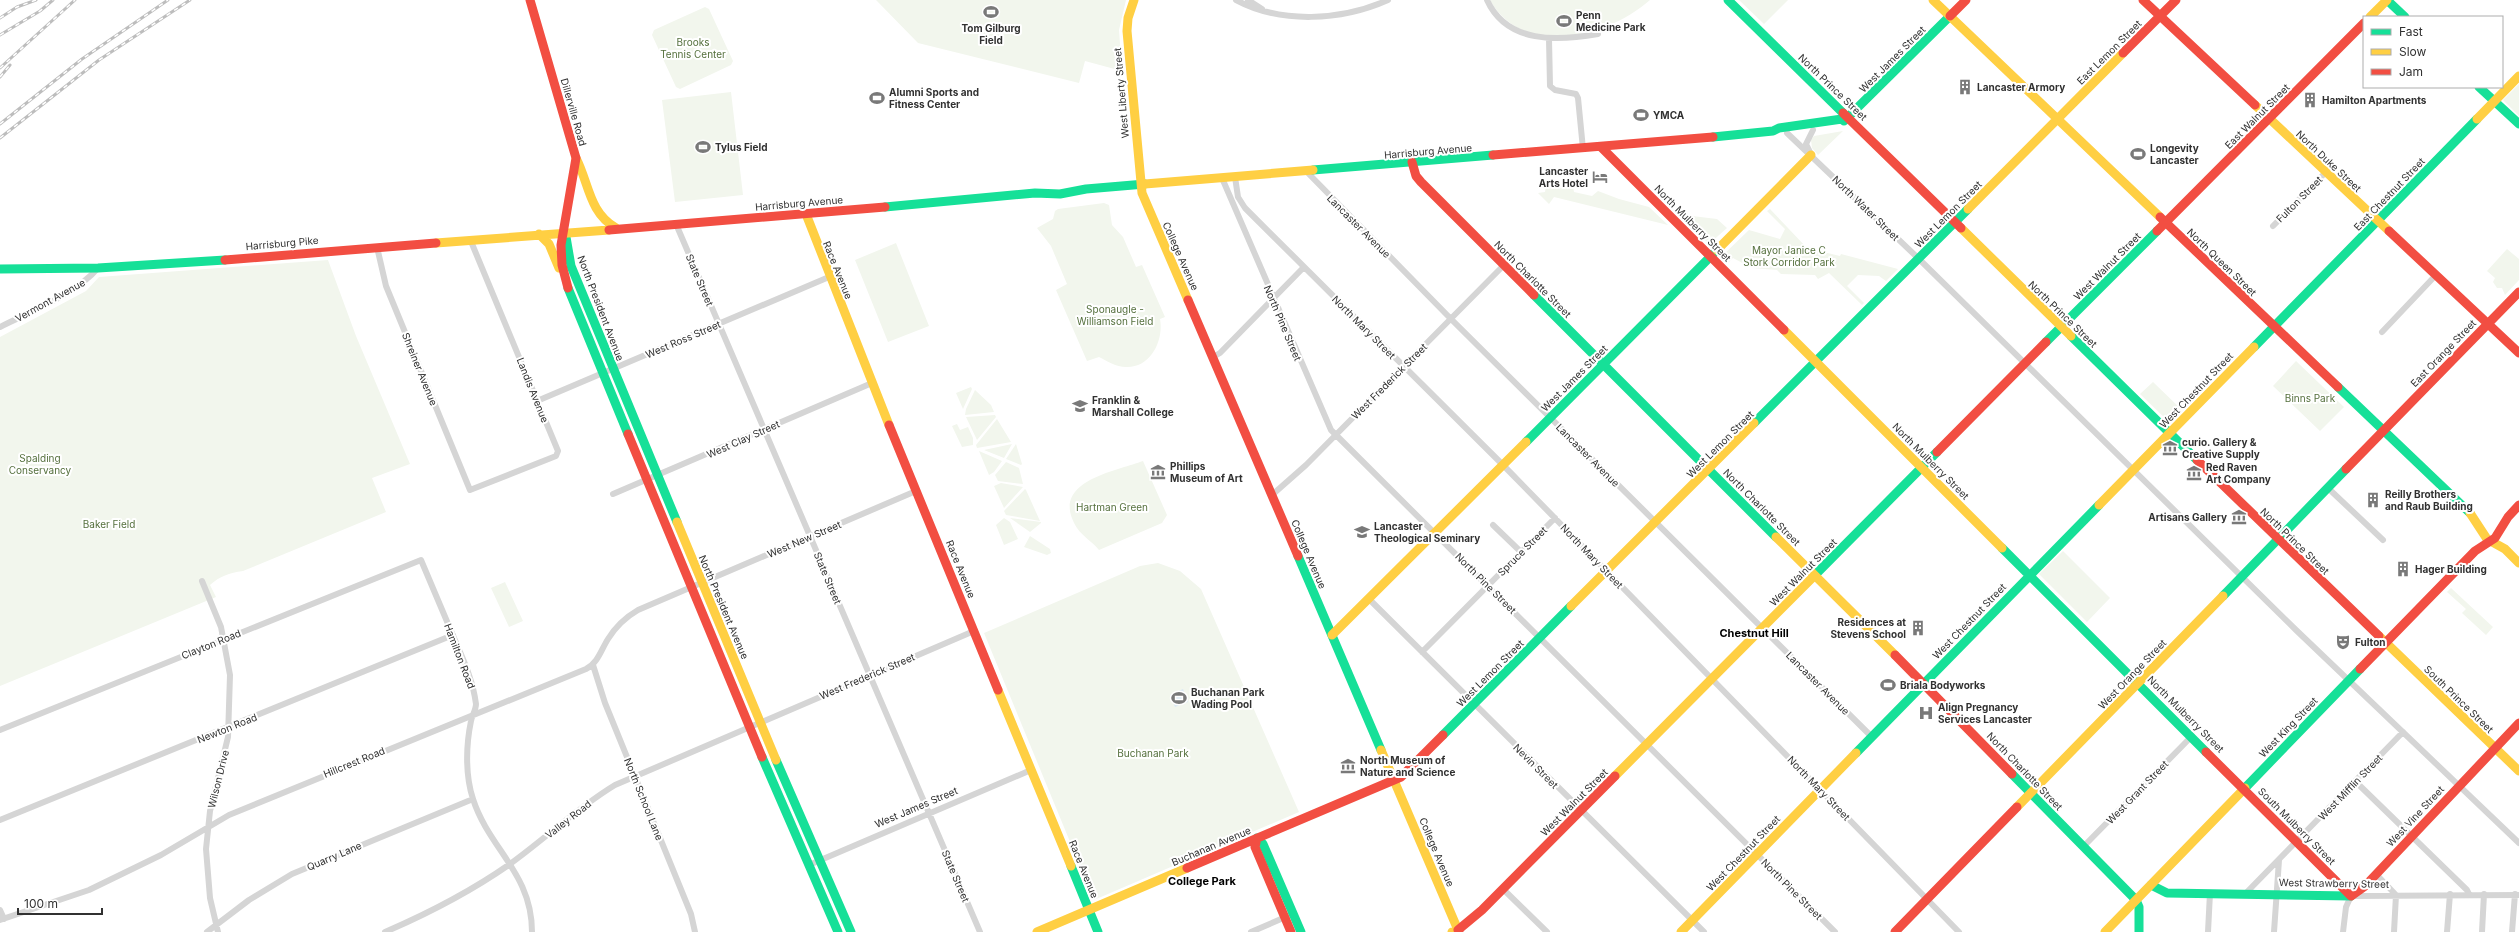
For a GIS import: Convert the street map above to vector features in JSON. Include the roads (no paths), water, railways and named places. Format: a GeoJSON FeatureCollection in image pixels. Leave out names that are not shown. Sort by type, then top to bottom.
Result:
{"type":"FeatureCollection","features":[{"type":"Feature","properties":{"kind":"main road","name":"Dillerville Road"},"geometry":{"type":"LineString","coordinates":[[530,0],[576,158],[566,232]]}},
{"type":"Feature","properties":{"kind":"main road","name":"West Liberty Street"},"geometry":{"type":"LineString","coordinates":[[1134,0],[1128,18],[1127,31],[1140,185]]}},
{"type":"Feature","properties":{"kind":"main road","name":"North Prince Street"},"geometry":{"type":"LineString","coordinates":[[1728,0],[2061,328],[2385,643]]}},
{"type":"Feature","properties":{"kind":"main road","name":"North Queen Street"},"geometry":{"type":"LineString","coordinates":[[1933,0],[2472,515],[2484,536],[2491,542]]}},
{"type":"Feature","properties":{"kind":"main road","name":"West James Street"},"geometry":{"type":"LineString","coordinates":[[1849,118],[1966,0]]}},
{"type":"Feature","properties":{"kind":"main road","name":"North Duke Street"},"geometry":{"type":"LineString","coordinates":[[2143,0],[2377,222],[2519,353]]}},
{"type":"Feature","properties":{"kind":"main road","name":"East Lemon Street"},"geometry":{"type":"LineString","coordinates":[[2057,120],[2176,0]]}},
{"type":"Feature","properties":{"kind":"main road"},"geometry":{"type":"LineString","coordinates":[[2371,16],[2387,0],[2404,16]]}},
{"type":"Feature","properties":{"kind":"main road","name":"East Walnut Street"},"geometry":{"type":"LineString","coordinates":[[2165,223],[2363,24]]}},
{"type":"Feature","properties":{"kind":"main road","name":"East Chestnut Street"},"geometry":{"type":"LineString","coordinates":[[2274,326],[2519,76]]}},
{"type":"Feature","properties":{"kind":"main road"},"geometry":{"type":"LineString","coordinates":[[2480,88],[2519,124]]}},
{"type":"Feature","properties":{"kind":"main road","name":"Harrisburg Avenue"},"geometry":{"type":"LineString","coordinates":[[566,232],[806,214],[1035,193],[1071,187],[1086,189],[1140,185],[1412,162],[1583,150],[1772,131],[1787,133],[1832,127],[1849,118]]}},
{"type":"Feature","properties":{"kind":"main road","name":"Harrisburg Avenue"},"geometry":{"type":"LineString","coordinates":[[1772,131],[1779,128],[1833,122],[1849,118]]}},
{"type":"Feature","properties":{"kind":"main road","name":"West Lemon Street"},"geometry":{"type":"LineString","coordinates":[[1394,780],[1402,777],[1475,705],[2057,120]]}},
{"type":"Feature","properties":{"kind":"main road","name":"North Mulberry Street"},"geometry":{"type":"LineString","coordinates":[[1602,148],[2245,788]]}},
{"type":"Feature","properties":{"kind":"main road","name":"West James Street"},"geometry":{"type":"LineString","coordinates":[[1332,635],[1811,155]]}},
{"type":"Feature","properties":{"kind":"main road"},"geometry":{"type":"LineString","coordinates":[[576,158],[598,214],[607,224],[618,228]]}},
{"type":"Feature","properties":{"kind":"main road","name":"North Charlotte Street"},"geometry":{"type":"LineString","coordinates":[[1412,162],[1418,179],[1924,683],[2136,900]]}},
{"type":"Feature","properties":{"kind":"main road","name":"College Avenue"},"geometry":{"type":"LineString","coordinates":[[1140,185],[1394,780],[1456,931]]}},
{"type":"Feature","properties":{"kind":"main road","name":"Race Avenue"},"geometry":{"type":"LineString","coordinates":[[806,214],[829,277],[872,383],[1098,932]]}},
{"type":"Feature","properties":{"kind":"main road","name":"West Walnut Street"},"geometry":{"type":"LineString","coordinates":[[1456,931],[1465,926],[1503,889],[2165,223]]}},
{"type":"Feature","properties":{"kind":"main road","name":"Harrisburg Pike"},"geometry":{"type":"LineString","coordinates":[[0,269],[98,268],[566,232]]}},
{"type":"Feature","properties":{"kind":"main road","name":"North President Avenue"},"geometry":{"type":"LineString","coordinates":[[566,232],[561,242],[561,253],[566,286],[838,932]]}},
{"type":"Feature","properties":{"kind":"main road","name":"North President Avenue"},"geometry":{"type":"LineString","coordinates":[[566,232],[572,270],[760,721],[851,932]]}},
{"type":"Feature","properties":{"kind":"main road"},"geometry":{"type":"LineString","coordinates":[[539,234],[551,247],[566,286]]}},
{"type":"Feature","properties":{"kind":"main road","name":"East Orange Street"},"geometry":{"type":"LineString","coordinates":[[2383,431],[2519,292]]}},
{"type":"Feature","properties":{"kind":"main road","name":"West Chestnut Street"},"geometry":{"type":"LineString","coordinates":[[1681,932],[2274,326]]}},
{"type":"Feature","properties":{"kind":"main road","name":"West Orange Street"},"geometry":{"type":"LineString","coordinates":[[1895,932],[2329,489],[2383,431]]}},
{"type":"Feature","properties":{"kind":"main road"},"geometry":{"type":"LineString","coordinates":[[2519,505],[2491,542],[2505,549],[2519,563]]}},
{"type":"Feature","properties":{"kind":"main road","name":"West King Street"},"geometry":{"type":"LineString","coordinates":[[2105,932],[2475,551],[2491,542]]}},
{"type":"Feature","properties":{"kind":"main road","name":"South Prince Street"},"geometry":{"type":"LineString","coordinates":[[2385,643],[2519,771]]}},
{"type":"Feature","properties":{"kind":"main road","name":"West Vine Street"},"geometry":{"type":"LineString","coordinates":[[2351,896],[2365,886],[2519,723]]}},
{"type":"Feature","properties":{"kind":"main road","name":"Buchanan Avenue"},"geometry":{"type":"LineString","coordinates":[[1037,932],[1394,780]]}},
{"type":"Feature","properties":{"kind":"main road","name":"South Mulberry Street"},"geometry":{"type":"LineString","coordinates":[[2245,788],[2351,896]]}},
{"type":"Feature","properties":{"kind":"main road"},"geometry":{"type":"LineString","coordinates":[[1257,838],[1255,847],[1289,915],[1301,932]]}},
{"type":"Feature","properties":{"kind":"main road","name":"West Strawberry Street"},"geometry":{"type":"LineString","coordinates":[[2151,885],[2164,892],[2277,893],[2351,896]]}},
{"type":"Feature","properties":{"kind":"main road"},"geometry":{"type":"LineString","coordinates":[[2136,900],[2139,906],[2139,932]]}},
{"type":"Feature","properties":{"kind":"main road"},"geometry":{"type":"LineString","coordinates":[[1289,915],[1292,932]]}},
{"type":"Feature","properties":{"kind":"street"},"geometry":{"type":"LineString","coordinates":[[1236,0],[1254,9],[1262,9],[1300,17],[1319,17],[1356,12],[1388,0]]}},
{"type":"Feature","properties":{"kind":"street"},"geometry":{"type":"LineString","coordinates":[[1248,0],[1262,9]]}},
{"type":"Feature","properties":{"kind":"street"},"geometry":{"type":"LineString","coordinates":[[1487,0],[1495,12],[1510,27],[1532,37],[1549,39],[1598,34]]}},
{"type":"Feature","properties":{"kind":"street"},"geometry":{"type":"LineString","coordinates":[[1549,39],[1550,86],[1555,90],[1576,94],[1578,98],[1583,150]]}},
{"type":"Feature","properties":{"kind":"street"},"geometry":{"type":"LineString","coordinates":[[1811,155],[1806,144],[1813,130]]}},
{"type":"Feature","properties":{"kind":"street","name":"North Water Street"},"geometry":{"type":"LineString","coordinates":[[1787,133],[1919,259],[2349,681],[2519,843]]}},
{"type":"Feature","properties":{"kind":"street","name":"Lancaster Avenue"},"geometry":{"type":"LineString","coordinates":[[1306,172],[1451,319],[1872,737]]}},
{"type":"Feature","properties":{"kind":"street","name":"Fulton Street"},"geometry":{"type":"LineString","coordinates":[[2273,226],[2326,173]]}},
{"type":"Feature","properties":{"kind":"street","name":"North Mary Street"},"geometry":{"type":"LineString","coordinates":[[1236,177],[1238,196],[1245,208],[1555,518],[1959,932]]}},
{"type":"Feature","properties":{"kind":"street","name":"North Pine Street"},"geometry":{"type":"LineString","coordinates":[[1222,178],[1324,418],[1336,435],[1835,932]]}},
{"type":"Feature","properties":{"kind":"street","name":"State Street"},"geometry":{"type":"LineString","coordinates":[[676,224],[980,932]]}},
{"type":"Feature","properties":{"kind":"street","name":"Landis Avenue"},"geometry":{"type":"LineString","coordinates":[[470,239],[537,401],[557,454],[470,490]]}},
{"type":"Feature","properties":{"kind":"street","name":"Shreiner Avenue"},"geometry":{"type":"LineString","coordinates":[[377,247],[386,286],[470,490]]}},
{"type":"Feature","properties":{"kind":"street","name":"West Frederick Street"},"geometry":{"type":"LineString","coordinates":[[1272,495],[1282,489],[1504,265]]}},
{"type":"Feature","properties":{"kind":"street"},"geometry":{"type":"LineString","coordinates":[[1213,357],[1223,350],[1304,267]]}},
{"type":"Feature","properties":{"kind":"street","name":"Vermont Avenue"},"geometry":{"type":"LineString","coordinates":[[0,327],[67,292],[88,279],[98,268]]}},
{"type":"Feature","properties":{"kind":"street"},"geometry":{"type":"LineString","coordinates":[[2382,332],[2435,276]]}},
{"type":"Feature","properties":{"kind":"street","name":"West Ross Street"},"geometry":{"type":"LineString","coordinates":[[537,401],[829,277]]}},
{"type":"Feature","properties":{"kind":"street","name":"West Clay Street"},"geometry":{"type":"LineString","coordinates":[[613,494],[646,478],[657,475],[872,383]]}},
{"type":"Feature","properties":{"kind":"street"},"geometry":{"type":"LineString","coordinates":[[2329,489],[2383,540]]}},
{"type":"Feature","properties":{"kind":"street","name":"West New Street"},"geometry":{"type":"LineString","coordinates":[[692,587],[916,491]]}},
{"type":"Feature","properties":{"kind":"street","name":"Spruce Street"},"geometry":{"type":"LineString","coordinates":[[1422,652],[1555,518]]}},
{"type":"Feature","properties":{"kind":"street"},"geometry":{"type":"LineString","coordinates":[[1493,525],[1521,552]]}},
{"type":"Feature","properties":{"kind":"street","name":"Hamilton Road"},"geometry":{"type":"LineString","coordinates":[[421,560],[472,684],[476,706],[473,714],[468,761],[473,800],[486,827],[511,863],[528,900],[532,932]]}},
{"type":"Feature","properties":{"kind":"street","name":"Clayton Road"},"geometry":{"type":"LineString","coordinates":[[0,730],[421,560]]}},
{"type":"Feature","properties":{"kind":"street","name":"Wilson Drive"},"geometry":{"type":"LineString","coordinates":[[202,582],[223,639],[230,676],[229,727],[208,826],[206,849],[208,888],[218,932]]}},
{"type":"Feature","properties":{"kind":"street"},"geometry":{"type":"LineString","coordinates":[[594,665],[612,633],[626,618],[692,587]]}},
{"type":"Feature","properties":{"kind":"street","name":"Nevin Street"},"geometry":{"type":"LineString","coordinates":[[1369,599],[1704,932]]}},
{"type":"Feature","properties":{"kind":"street","name":"West Frederick Street"},"geometry":{"type":"LineString","coordinates":[[760,721],[974,631]]}},
{"type":"Feature","properties":{"kind":"street","name":"Newton Road"},"geometry":{"type":"LineString","coordinates":[[0,820],[453,635]]}},
{"type":"Feature","properties":{"kind":"street","name":"Hillcrest Road"},"geometry":{"type":"LineString","coordinates":[[2,919],[68,898],[126,874],[229,814],[594,665]]}},
{"type":"Feature","properties":{"kind":"street","name":"North School Lane"},"geometry":{"type":"LineString","coordinates":[[594,665],[605,703],[692,914],[695,932]]}},
{"type":"Feature","properties":{"kind":"street","name":"Valley Road"},"geometry":{"type":"LineString","coordinates":[[385,932],[448,903],[511,863],[579,808],[615,785],[760,721]]}},
{"type":"Feature","properties":{"kind":"street","name":"West Mifflin Street"},"geometry":{"type":"LineString","coordinates":[[2246,893],[2356,782],[2403,732]]}},
{"type":"Feature","properties":{"kind":"street","name":"West Grant Street"},"geometry":{"type":"LineString","coordinates":[[2083,847],[2192,736]]}},
{"type":"Feature","properties":{"kind":"street","name":"West James Street"},"geometry":{"type":"LineString","coordinates":[[810,865],[1031,770]]}},
{"type":"Feature","properties":{"kind":"street"},"geometry":{"type":"LineString","coordinates":[[2356,782],[2467,890],[2469,894]]}},
{"type":"Feature","properties":{"kind":"street","name":"Quarry Lane"},"geometry":{"type":"LineString","coordinates":[[207,932],[268,888],[292,874],[473,800]]}},
{"type":"Feature","properties":{"kind":"street"},"geometry":{"type":"LineString","coordinates":[[2274,932],[2279,860]]}},
{"type":"Feature","properties":{"kind":"street"},"geometry":{"type":"LineString","coordinates":[[2376,874],[2396,895],[2394,932]]}},
{"type":"Feature","properties":{"kind":"street"},"geometry":{"type":"LineString","coordinates":[[1503,889],[1547,932]]}},
{"type":"Feature","properties":{"kind":"street"},"geometry":{"type":"LineString","coordinates":[[2208,932],[2210,893]]}},
{"type":"Feature","properties":{"kind":"street"},"geometry":{"type":"LineString","coordinates":[[2447,932],[2450,894]]}},
{"type":"Feature","properties":{"kind":"street"},"geometry":{"type":"LineString","coordinates":[[2482,932],[2484,894]]}},
{"type":"Feature","properties":{"kind":"street"},"geometry":{"type":"LineString","coordinates":[[2512,932],[2517,894]]}},
{"type":"Feature","properties":{"kind":"street","name":"West Strawberry Street"},"geometry":{"type":"LineString","coordinates":[[2351,896],[2517,894]]}},
{"type":"Feature","properties":{"kind":"street"},"geometry":{"type":"LineString","coordinates":[[2343,932],[2346,907],[2351,896]]}},
{"type":"Feature","properties":{"kind":"street"},"geometry":{"type":"LineString","coordinates":[[0,910],[2,919]]}},
{"type":"Feature","properties":{"kind":"street"},"geometry":{"type":"LineString","coordinates":[[1251,932],[1289,915]]}},
{"type":"Feature","properties":{"kind":"railway"},"geometry":{"type":"LineString","coordinates":[[0,18],[17,7],[36,0]]}},
{"type":"Feature","properties":{"kind":"railway"},"geometry":{"type":"LineString","coordinates":[[0,35],[40,11],[53,0]]}},
{"type":"Feature","properties":{"kind":"railway"},"geometry":{"type":"LineString","coordinates":[[0,68],[75,0]]}},
{"type":"Feature","properties":{"kind":"railway"},"geometry":{"type":"LineString","coordinates":[[0,124],[82,59],[168,0]]}},
{"type":"Feature","properties":{"kind":"railway"},"geometry":{"type":"LineString","coordinates":[[0,138],[99,60],[190,0]]}},
{"type":"Feature","properties":{"kind":"railway"},"geometry":{"type":"LineString","coordinates":[[0,77],[10,65]]}},
{"type":"Feature","properties":{"kind":"place","name":"Tom Gilburg Field"},"geometry":{"type":"Point","coordinates":[991,12]}},
{"type":"Feature","properties":{"kind":"place","name":"Penn Medicine Park"},"geometry":{"type":"Point","coordinates":[1564,21]}},
{"type":"Feature","properties":{"kind":"place","name":"Lancaster Armory"},"geometry":{"type":"Point","coordinates":[1965,87]}},
{"type":"Feature","properties":{"kind":"place","name":"Alumni Sports and Fitness Center"},"geometry":{"type":"Point","coordinates":[877,98]}},
{"type":"Feature","properties":{"kind":"place","name":"Hamilton Apartments"},"geometry":{"type":"Point","coordinates":[2310,100]}},
{"type":"Feature","properties":{"kind":"place","name":"YMCA"},"geometry":{"type":"Point","coordinates":[1641,115]}},
{"type":"Feature","properties":{"kind":"place","name":"Tylus Field"},"geometry":{"type":"Point","coordinates":[703,147]}},
{"type":"Feature","properties":{"kind":"place","name":"Longevity Lancaster"},"geometry":{"type":"Point","coordinates":[2138,154]}},
{"type":"Feature","properties":{"kind":"place","name":"Lancaster Arts Hotel"},"geometry":{"type":"Point","coordinates":[1600,177]}},
{"type":"Feature","properties":{"kind":"place","name":"Franklin & Marshall College"},"geometry":{"type":"Point","coordinates":[1080,406]}},
{"type":"Feature","properties":{"kind":"place","name":"curio. Gallery & Creative Supply"},"geometry":{"type":"Point","coordinates":[2170,448]}},
{"type":"Feature","properties":{"kind":"place","name":"Phillips Museum of Art"},"geometry":{"type":"Point","coordinates":[1158,472]}},
{"type":"Feature","properties":{"kind":"place","name":"Red Raven Art Company"},"geometry":{"type":"Point","coordinates":[2194,473]}},
{"type":"Feature","properties":{"kind":"place","name":"Reilly Brothers and Raub Building"},"geometry":{"type":"Point","coordinates":[2373,500]}},
{"type":"Feature","properties":{"kind":"place","name":"Artisans Gallery"},"geometry":{"type":"Point","coordinates":[2239,517]}},
{"type":"Feature","properties":{"kind":"place","name":"Lancaster Theological Seminary"},"geometry":{"type":"Point","coordinates":[1362,532]}},
{"type":"Feature","properties":{"kind":"place","name":"Hager Building"},"geometry":{"type":"Point","coordinates":[2403,569]}},
{"type":"Feature","properties":{"kind":"place","name":"Residences at Stevens School"},"geometry":{"type":"Point","coordinates":[1918,628]}},
{"type":"Feature","properties":{"kind":"place","name":"Fulton"},"geometry":{"type":"Point","coordinates":[2343,642]}},
{"type":"Feature","properties":{"kind":"place","name":"Briala Bodyworks"},"geometry":{"type":"Point","coordinates":[1888,685]}},
{"type":"Feature","properties":{"kind":"place","name":"Buchanan Park Wading Pool"},"geometry":{"type":"Point","coordinates":[1179,698]}},
{"type":"Feature","properties":{"kind":"place","name":"Align Pregnancy Services Lancaster"},"geometry":{"type":"Point","coordinates":[1926,713]}},
{"type":"Feature","properties":{"kind":"place","name":"North Museum of Nature and Science"},"geometry":{"type":"Point","coordinates":[1348,766]}},
{"type":"Feature","properties":{"kind":"district","name":"Chestnut Hill"},"geometry":{"type":"Point","coordinates":[1754,633]}},
{"type":"Feature","properties":{"kind":"district","name":"College Park"},"geometry":{"type":"Point","coordinates":[1202,881]}},
{"type":"Feature","properties":{"kind":"park label","name":"Brooks Tennis Center"},"geometry":{"type":"Point","coordinates":[693,48]}},
{"type":"Feature","properties":{"kind":"park label","name":"Mayor Janice C Stork Corridor Park"},"geometry":{"type":"Point","coordinates":[1789,256]}},
{"type":"Feature","properties":{"kind":"park label","name":"Sponaugle - Williamson Field"},"geometry":{"type":"Point","coordinates":[1115,314]}},
{"type":"Feature","properties":{"kind":"park label","name":"Binns Park"},"geometry":{"type":"Point","coordinates":[2310,398]}},
{"type":"Feature","properties":{"kind":"park label","name":"Spalding Conservancy"},"geometry":{"type":"Point","coordinates":[40,464]}},
{"type":"Feature","properties":{"kind":"park label","name":"Hartman Green"},"geometry":{"type":"Point","coordinates":[1112,507]}},
{"type":"Feature","properties":{"kind":"park label","name":"Baker Field"},"geometry":{"type":"Point","coordinates":[109,524]}},
{"type":"Feature","properties":{"kind":"park label","name":"Buchanan Park"},"geometry":{"type":"Point","coordinates":[1153,753]}}]}
